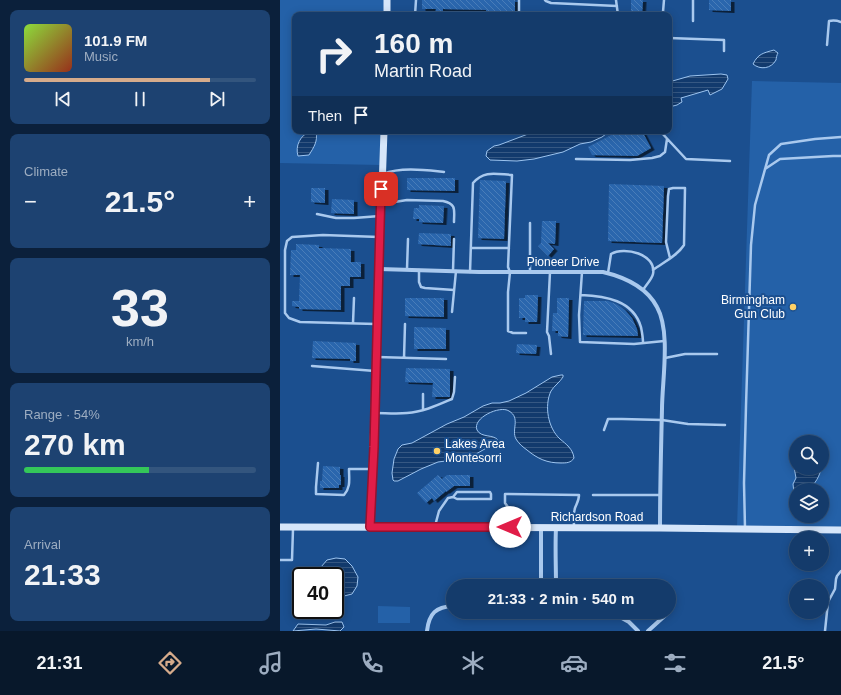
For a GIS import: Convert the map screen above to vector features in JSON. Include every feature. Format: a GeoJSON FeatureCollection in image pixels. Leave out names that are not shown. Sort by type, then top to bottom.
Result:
{"type":"FeatureCollection","features":[{"type":"Feature","properties":{"kind":"main road"},"geometry":{"type":"LineString","coordinates":[[387,0],[387,12]]}},
{"type":"Feature","properties":{"kind":"main road"},"geometry":{"type":"LineString","coordinates":[[370,527],[384,134]]}},
{"type":"Feature","properties":{"kind":"main road","name":"Richardson Road"},"geometry":{"type":"LineString","coordinates":[[280,527],[510,527],[841,530]]}},
{"type":"Feature","properties":{"kind":"street","name":"Pioneer Drive"},"geometry":{"type":"LineString","coordinates":[[378,269],[470,272],[603,272],[618,276],[643,290],[657,307],[663,326],[664,359],[660,528]]}},
{"type":"Feature","properties":{"kind":"street"},"geometry":{"type":"LineString","coordinates":[[541,528],[542,579]]}},
{"type":"Feature","properties":{"kind":"street"},"geometry":{"type":"LineString","coordinates":[[556,528],[556,579]]}},
{"type":"Feature","properties":{"kind":"street"},"geometry":{"type":"LineString","coordinates":[[427,631],[433,614],[437,609],[446,607]]}},
{"type":"Feature","properties":{"kind":"street"},"geometry":{"type":"LineString","coordinates":[[624,619],[638,631]]}},
{"type":"Feature","properties":{"kind":"street"},"geometry":{"type":"LineString","coordinates":[[648,631],[661,619]]}},
{"type":"Feature","properties":{"kind":"lane"},"geometry":{"type":"LineString","coordinates":[[416,0],[416,12]]}},
{"type":"Feature","properties":{"kind":"lane"},"geometry":{"type":"LineString","coordinates":[[519,12],[520,0]]}},
{"type":"Feature","properties":{"kind":"lane"},"geometry":{"type":"LineString","coordinates":[[545,0],[551,2],[617,6]]}},
{"type":"Feature","properties":{"kind":"lane"},"geometry":{"type":"LineString","coordinates":[[616,0],[618,12]]}},
{"type":"Feature","properties":{"kind":"lane"},"geometry":{"type":"LineString","coordinates":[[663,12],[664,0]]}},
{"type":"Feature","properties":{"kind":"lane"},"geometry":{"type":"LineString","coordinates":[[693,0],[693,21]]}},
{"type":"Feature","properties":{"kind":"lane"},"geometry":{"type":"LineString","coordinates":[[828,45],[829,21],[837,20],[841,22]]}},
{"type":"Feature","properties":{"kind":"lane"},"geometry":{"type":"LineString","coordinates":[[672,38],[724,40],[724,51]]}},
{"type":"Feature","properties":{"kind":"lane"},"geometry":{"type":"LineString","coordinates":[[663,134],[686,160],[730,161]]}},
{"type":"Feature","properties":{"kind":"lane"},"geometry":{"type":"LineString","coordinates":[[745,529],[744,483],[751,245],[755,205],[769,155],[781,144],[841,137]]}},
{"type":"Feature","properties":{"kind":"lane"},"geometry":{"type":"LineString","coordinates":[[576,159],[630,160],[652,158],[660,156],[665,152],[667,139]]}},
{"type":"Feature","properties":{"kind":"lane"},"geometry":{"type":"LineString","coordinates":[[765,169],[780,159],[841,156]]}},
{"type":"Feature","properties":{"kind":"lane"},"geometry":{"type":"LineString","coordinates":[[382,174],[398,170],[429,170],[444,172]]}},
{"type":"Feature","properties":{"kind":"lane"},"geometry":{"type":"LineString","coordinates":[[470,272],[473,183],[477,178],[485,174],[512,175],[508,267],[510,272],[508,292],[508,331],[526,334]]}},
{"type":"Feature","properties":{"kind":"lane"},"geometry":{"type":"LineString","coordinates":[[653,270],[670,258],[684,245],[685,188],[669,189],[666,242],[670,258]]}},
{"type":"Feature","properties":{"kind":"lane"},"geometry":{"type":"LineString","coordinates":[[381,204],[407,200],[448,202],[452,204],[454,208],[454,222]]}},
{"type":"Feature","properties":{"kind":"lane"},"geometry":{"type":"LineString","coordinates":[[317,214],[336,218],[380,216]]}},
{"type":"Feature","properties":{"kind":"lane"},"geometry":{"type":"LineString","coordinates":[[530,223],[530,272]]}},
{"type":"Feature","properties":{"kind":"lane"},"geometry":{"type":"LineString","coordinates":[[377,324],[300,322],[289,318],[285,313],[285,250],[287,242],[292,237],[323,235],[380,237]]}},
{"type":"Feature","properties":{"kind":"lane"},"geometry":{"type":"LineString","coordinates":[[407,270],[408,239]]}},
{"type":"Feature","properties":{"kind":"lane"},"geometry":{"type":"LineString","coordinates":[[452,312],[455,271],[454,239]]}},
{"type":"Feature","properties":{"kind":"lane"},"geometry":{"type":"LineString","coordinates":[[471,248],[509,248]]}},
{"type":"Feature","properties":{"kind":"lane"},"geometry":{"type":"LineString","coordinates":[[608,273],[611,254],[621,250],[640,253],[647,258],[653,270],[653,275],[643,290]]}},
{"type":"Feature","properties":{"kind":"lane"},"geometry":{"type":"LineString","coordinates":[[419,270],[419,282],[421,287],[454,290]]}},
{"type":"Feature","properties":{"kind":"lane"},"geometry":{"type":"LineString","coordinates":[[550,272],[546,332],[549,336],[551,354]]}},
{"type":"Feature","properties":{"kind":"lane"},"geometry":{"type":"LineString","coordinates":[[582,272],[579,315],[580,342],[634,344],[664,341]]}},
{"type":"Feature","properties":{"kind":"lane"},"geometry":{"type":"LineString","coordinates":[[581,295],[599,295],[621,302],[634,314],[641,326],[644,343]]}},
{"type":"Feature","properties":{"kind":"lane"},"geometry":{"type":"LineString","coordinates":[[353,323],[354,298]]}},
{"type":"Feature","properties":{"kind":"lane"},"geometry":{"type":"LineString","coordinates":[[404,358],[405,324]]}},
{"type":"Feature","properties":{"kind":"lane"},"geometry":{"type":"LineString","coordinates":[[664,359],[685,354],[717,354]]}},
{"type":"Feature","properties":{"kind":"lane"},"geometry":{"type":"LineString","coordinates":[[376,357],[446,359]]}},
{"type":"Feature","properties":{"kind":"lane"},"geometry":{"type":"LineString","coordinates":[[312,366],[376,371]]}},
{"type":"Feature","properties":{"kind":"lane"},"geometry":{"type":"LineString","coordinates":[[375,413],[407,413],[441,404],[452,399],[455,377]]}},
{"type":"Feature","properties":{"kind":"lane"},"geometry":{"type":"LineString","coordinates":[[423,394],[423,410]]}},
{"type":"Feature","properties":{"kind":"lane"},"geometry":{"type":"LineString","coordinates":[[604,430],[608,419],[662,420],[725,426]]}},
{"type":"Feature","properties":{"kind":"lane"},"geometry":{"type":"LineString","coordinates":[[318,463],[316,494],[344,495],[348,491],[349,487],[349,469],[372,470]]}},
{"type":"Feature","properties":{"kind":"lane"},"geometry":{"type":"LineString","coordinates":[[435,527],[439,511],[448,498],[453,497],[457,492],[490,492],[491,494],[490,499],[457,499],[453,497]]}},
{"type":"Feature","properties":{"kind":"lane"},"geometry":{"type":"LineString","coordinates":[[510,527],[510,510],[506,503],[505,494],[579,495],[575,508],[574,528]]}},
{"type":"Feature","properties":{"kind":"lane"},"geometry":{"type":"LineString","coordinates":[[593,495],[660,495]]}},
{"type":"Feature","properties":{"kind":"lane"},"geometry":{"type":"LineString","coordinates":[[280,560],[292,560],[293,527]]}},
{"type":"Feature","properties":{"kind":"lane"},"geometry":{"type":"LineString","coordinates":[[825,631],[828,602],[835,589],[837,576],[841,571]]}},
{"type":"Feature","properties":{"kind":"shaded area"},"geometry":{"type":"Polygon","coordinates":[[[280,0],[384,0],[384,12],[292,12],[292,134],[381,134],[381,165],[280,163],[280,0]]]}},
{"type":"Feature","properties":{"kind":"shaded area"},"geometry":{"type":"Polygon","coordinates":[[[774,50],[778,53],[776,60],[768,67],[762,68],[753,64],[761,54],[774,50]]]}},
{"type":"Feature","properties":{"kind":"shaded area"},"geometry":{"type":"Polygon","coordinates":[[[721,74],[727,75],[728,79],[722,89],[710,95],[708,90],[681,98],[682,102],[672,106],[672,81],[690,76],[721,74]]]}},
{"type":"Feature","properties":{"kind":"shaded area","name":"Birmingham Gun Club"},"geometry":{"type":"Polygon","coordinates":[[[752,81],[841,83],[841,528],[737,527],[752,81]]]}},
{"type":"Feature","properties":{"kind":"shaded area"},"geometry":{"type":"Polygon","coordinates":[[[316,134],[316,141],[309,155],[298,156],[297,148],[299,141],[304,135],[316,134]]]}},
{"type":"Feature","properties":{"kind":"shaded area"},"geometry":{"type":"Polygon","coordinates":[[[528,134],[606,134],[591,142],[580,144],[563,152],[534,159],[517,161],[490,160],[486,156],[487,151],[494,146],[528,134]]]}},
{"type":"Feature","properties":{"kind":"shaded area"},"geometry":{"type":"Polygon","coordinates":[[[563,375],[563,377],[552,389],[549,397],[548,416],[556,434],[572,452],[574,458],[571,461],[565,463],[551,462],[543,460],[531,453],[516,439],[513,414],[509,411],[500,410],[494,411],[483,417],[477,425],[477,430],[481,434],[496,438],[498,440],[497,442],[469,458],[438,462],[398,481],[393,480],[392,473],[394,459],[398,449],[402,445],[412,443],[483,406],[492,403],[509,401],[526,393],[552,377],[563,375]]]}},
{"type":"Feature","properties":{"kind":"shaded area"},"geometry":{"type":"Polygon","coordinates":[[[795,475],[819,475],[815,483],[794,483],[796,478],[795,475]]]}},
{"type":"Feature","properties":{"kind":"shaded area"},"geometry":{"type":"Polygon","coordinates":[[[336,558],[345,559],[352,566],[358,577],[357,586],[352,594],[344,596],[344,567],[321,567],[327,560],[336,558]]]}},
{"type":"Feature","properties":{"kind":"shaded area"},"geometry":{"type":"Polygon","coordinates":[[[378,606],[410,607],[410,623],[378,623],[378,606]]]}},
{"type":"Feature","properties":{"kind":"shaded area"},"geometry":{"type":"Polygon","coordinates":[[[335,622],[342,622],[344,627],[340,631],[316,629],[293,631],[298,624],[326,625],[335,622]]]}},
{"type":"Feature","properties":{"kind":"building"},"geometry":{"type":"Polygon","coordinates":[[[422,0],[515,0],[515,11],[508,12],[443,9],[443,12],[436,12],[436,9],[422,9],[422,0]]]}},
{"type":"Feature","properties":{"kind":"building"},"geometry":{"type":"Polygon","coordinates":[[[631,0],[643,0],[642,12],[631,12],[631,0]]]}},
{"type":"Feature","properties":{"kind":"building"},"geometry":{"type":"Polygon","coordinates":[[[709,0],[731,0],[731,11],[709,10],[709,0]]]}},
{"type":"Feature","properties":{"kind":"building"},"geometry":{"type":"Polygon","coordinates":[[[613,134],[644,134],[651,148],[637,156],[592,155],[588,147],[613,134]]]}},
{"type":"Feature","properties":{"kind":"building"},"geometry":{"type":"Polygon","coordinates":[[[407,178],[455,178],[455,191],[407,190],[407,178]]]}},
{"type":"Feature","properties":{"kind":"building"},"geometry":{"type":"Polygon","coordinates":[[[480,180],[506,181],[504,239],[478,238],[480,180]]]}},
{"type":"Feature","properties":{"kind":"building"},"geometry":{"type":"Polygon","coordinates":[[[609,184],[664,186],[662,243],[608,241],[609,184]]]}},
{"type":"Feature","properties":{"kind":"building"},"geometry":{"type":"Polygon","coordinates":[[[311,188],[325,188],[325,203],[311,202],[311,188]]]}},
{"type":"Feature","properties":{"kind":"building"},"geometry":{"type":"Polygon","coordinates":[[[332,199],[354,200],[354,214],[331,213],[332,199]]]}},
{"type":"Feature","properties":{"kind":"building"},"geometry":{"type":"Polygon","coordinates":[[[419,205],[444,206],[443,223],[419,222],[419,219],[413,219],[414,208],[419,208],[419,205]]]}},
{"type":"Feature","properties":{"kind":"building"},"geometry":{"type":"Polygon","coordinates":[[[542,221],[556,221],[555,244],[548,243],[554,249],[548,256],[538,246],[541,243],[542,221]]]}},
{"type":"Feature","properties":{"kind":"building"},"geometry":{"type":"Polygon","coordinates":[[[419,233],[451,234],[451,246],[418,244],[419,233]]]}},
{"type":"Feature","properties":{"kind":"building"},"geometry":{"type":"Polygon","coordinates":[[[296,244],[319,245],[319,248],[351,249],[351,262],[361,262],[361,277],[350,277],[350,286],[341,286],[341,310],[299,309],[299,307],[292,306],[292,301],[299,301],[300,275],[290,275],[291,250],[296,250],[296,244]]]}},
{"type":"Feature","properties":{"kind":"building"},"geometry":{"type":"Polygon","coordinates":[[[525,295],[538,295],[537,322],[525,322],[525,318],[519,318],[519,298],[525,298],[525,295]]]}},
{"type":"Feature","properties":{"kind":"building"},"geometry":{"type":"Polygon","coordinates":[[[405,298],[444,298],[444,317],[405,316],[405,298]]]}},
{"type":"Feature","properties":{"kind":"building"},"geometry":{"type":"Polygon","coordinates":[[[557,298],[569,298],[568,337],[558,336],[558,331],[552,331],[553,313],[557,313],[557,298]]]}},
{"type":"Feature","properties":{"kind":"building"},"geometry":{"type":"Polygon","coordinates":[[[584,301],[608,301],[621,307],[632,318],[637,329],[638,336],[583,335],[584,301]]]}},
{"type":"Feature","properties":{"kind":"building"},"geometry":{"type":"Polygon","coordinates":[[[414,327],[446,328],[446,349],[414,349],[414,327]]]}},
{"type":"Feature","properties":{"kind":"building"},"geometry":{"type":"Polygon","coordinates":[[[313,341],[356,343],[356,361],[350,361],[350,359],[312,358],[313,341]]]}},
{"type":"Feature","properties":{"kind":"building"},"geometry":{"type":"Polygon","coordinates":[[[517,344],[537,345],[536,354],[516,353],[517,344]]]}},
{"type":"Feature","properties":{"kind":"building"},"geometry":{"type":"Polygon","coordinates":[[[406,368],[450,369],[450,397],[432,397],[433,383],[405,382],[406,368]]]}},
{"type":"Feature","properties":{"kind":"building"},"geometry":{"type":"Polygon","coordinates":[[[323,466],[340,467],[341,485],[339,485],[339,488],[320,488],[323,466]]]}},
{"type":"Feature","properties":{"kind":"building"},"geometry":{"type":"Polygon","coordinates":[[[438,475],[442,479],[447,475],[470,475],[470,486],[454,486],[434,501],[432,498],[426,503],[417,493],[438,475]]]}},
{"type":"Feature","properties":{"kind":"place","name":"Birmingham Gun Club"},"geometry":{"type":"Point","coordinates":[793,307]}},
{"type":"Feature","properties":{"kind":"place","name":"Lakes Area Montesorri"},"geometry":{"type":"Point","coordinates":[437,451]}},
{"type":"Feature","properties":{"kind":"route"},"geometry":{"type":"LineString","coordinates":[[381,189],[374,447],[370,527],[510,527]]}}]}
